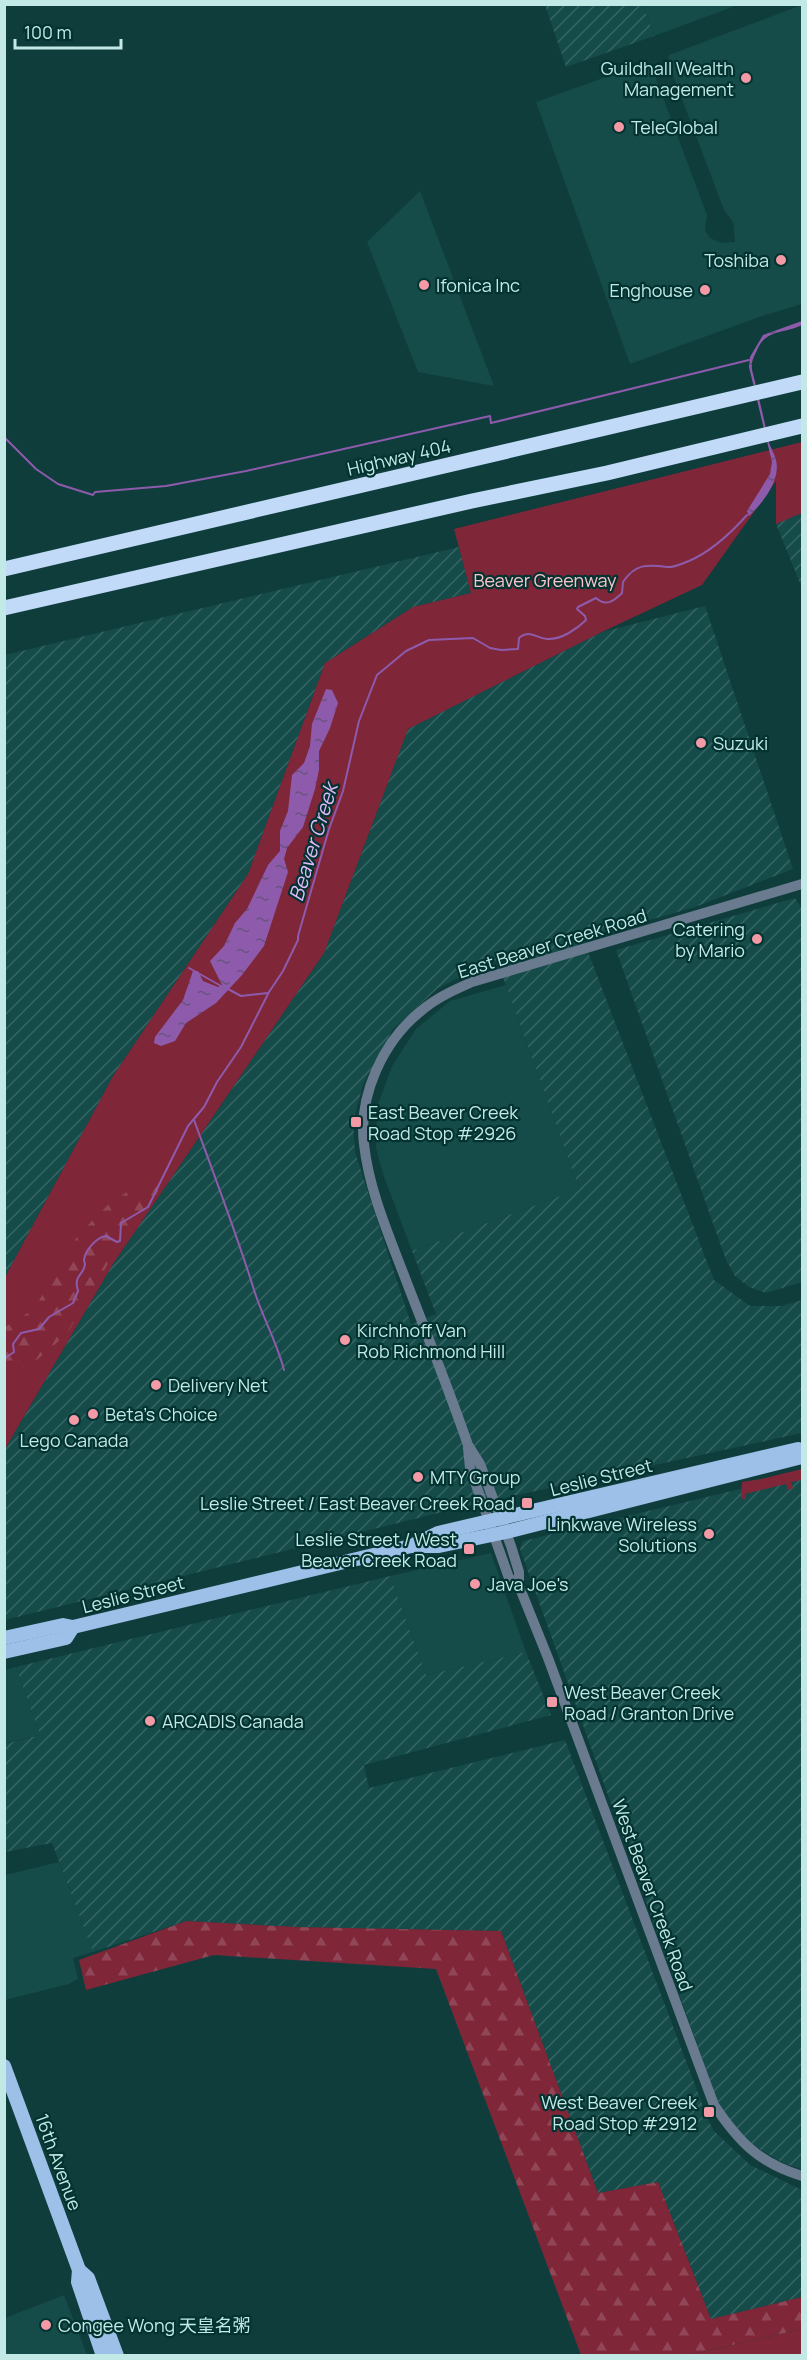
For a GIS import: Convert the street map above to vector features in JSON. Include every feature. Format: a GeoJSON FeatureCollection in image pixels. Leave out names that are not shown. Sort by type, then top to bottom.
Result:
{"type":"FeatureCollection","features":[{"type":"Feature","properties":{"kind":"highway","name":"Highway 404"},"geometry":{"type":"LineString","coordinates":[[4,569],[802,382]]}},
{"type":"Feature","properties":{"kind":"highway"},"geometry":{"type":"LineString","coordinates":[[4,609],[802,426]]}},
{"type":"Feature","properties":{"kind":"main road","name":"Leslie Street"},"geometry":{"type":"LineString","coordinates":[[4,1638],[63,1625],[73,1627],[411,1546],[440,1546],[497,1527],[802,1448]]}},
{"type":"Feature","properties":{"kind":"main road","name":"Leslie Street"},"geometry":{"type":"LineString","coordinates":[[497,1527],[802,1457]]}},
{"type":"Feature","properties":{"kind":"main road","name":"Leslie Street"},"geometry":{"type":"LineString","coordinates":[[4,1652],[66,1638],[73,1627]]}},
{"type":"Feature","properties":{"kind":"main road","name":"16th Avenue"},"geometry":{"type":"LineString","coordinates":[[4,2066],[80,2270],[88,2278],[117,2355]]}},
{"type":"Feature","properties":{"kind":"main road","name":"16th Avenue"},"geometry":{"type":"LineString","coordinates":[[80,2270],[78,2282],[103,2355]]}},
{"type":"Feature","properties":{"kind":"street","name":"East Beaver Creek Road"},"geometry":{"type":"LineString","coordinates":[[497,1527],[470,1468],[468,1445],[399,1262],[369,1173],[363,1141],[366,1100],[372,1081],[385,1054],[406,1024],[445,994],[472,982],[802,884]]}},
{"type":"Feature","properties":{"kind":"street","name":"West Beaver Creek Road"},"geometry":{"type":"LineString","coordinates":[[497,1527],[519,1572],[519,1586],[549,1658],[714,2105],[745,2146],[784,2170],[802,2176]]}},
{"type":"Feature","properties":{"kind":"shaded area"},"geometry":{"type":"Polygon","coordinates":[[[643,4],[738,5],[654,36],[643,4]]]}},
{"type":"Feature","properties":{"kind":"shaded area"},"geometry":{"type":"Polygon","coordinates":[[[545,5],[643,5],[654,36],[566,67],[545,5]]]}},
{"type":"Feature","properties":{"kind":"shaded area"},"geometry":{"type":"Polygon","coordinates":[[[802,5],[802,304],[762,316],[630,364],[536,102],[642,64],[652,68],[707,215],[705,230],[710,238],[721,243],[735,242],[733,222],[724,210],[668,62],[669,55],[802,5]]]}},
{"type":"Feature","properties":{"kind":"shaded area"},"geometry":{"type":"Polygon","coordinates":[[[420,191],[494,386],[418,372],[367,242],[420,191]]]}},
{"type":"Feature","properties":{"kind":"shaded area"},"geometry":{"type":"Polygon","coordinates":[[[802,513],[802,588],[776,524],[802,513]]]}},
{"type":"Feature","properties":{"kind":"shaded area"},"geometry":{"type":"Polygon","coordinates":[[[459,547],[471,593],[413,607],[325,663],[248,874],[113,1076],[5,1277],[5,655],[459,547]]]}},
{"type":"Feature","properties":{"kind":"shaded area"},"geometry":{"type":"Polygon","coordinates":[[[705,606],[793,869],[695,907],[583,939],[714,1280],[750,1306],[782,1306],[802,1300],[802,1433],[467,1506],[5,1620],[5,1449],[113,1264],[324,953],[408,729],[602,632],[705,606]],[[495,960],[438,988],[393,1029],[364,1082],[353,1121],[355,1152],[411,1324],[436,1314],[412,1251],[579,1189],[495,960]]]}},
{"type":"Feature","properties":{"kind":"shaded area"},"geometry":{"type":"Polygon","coordinates":[[[795,898],[802,909],[802,1282],[766,1293],[749,1287],[735,1276],[726,1260],[616,950],[795,898]]]}},
{"type":"Feature","properties":{"kind":"shaded area"},"geometry":{"type":"Polygon","coordinates":[[[506,985],[579,1189],[412,1251],[383,1174],[376,1148],[377,1107],[392,1066],[416,1029],[450,1001],[506,985]]]}},
{"type":"Feature","properties":{"kind":"shaded area"},"geometry":{"type":"Polygon","coordinates":[[[802,1474],[802,2169],[785,2164],[749,2143],[721,2111],[520,1549],[523,1541],[802,1474]]]}},
{"type":"Feature","properties":{"kind":"shaded area"},"geometry":{"type":"Polygon","coordinates":[[[491,1553],[526,1652],[426,1675],[390,1576],[491,1553]]]}},
{"type":"Feature","properties":{"kind":"shaded area"},"geometry":{"type":"Polygon","coordinates":[[[390,1576],[426,1675],[526,1652],[551,1715],[364,1765],[369,1788],[565,1740],[709,2122],[714,2131],[750,2165],[802,2190],[802,2297],[711,2319],[658,2182],[598,2193],[501,1931],[296,1927],[186,1921],[93,1952],[52,1843],[5,1852],[4,1744],[40,1735],[16,1667],[390,1576]]]}},
{"type":"Feature","properties":{"kind":"shaded area"},"geometry":{"type":"Polygon","coordinates":[[[16,1667],[40,1735],[5,1743],[5,1670],[16,1667]]]}},
{"type":"Feature","properties":{"kind":"shaded area"},"geometry":{"type":"Polygon","coordinates":[[[59,1862],[93,1952],[73,1958],[78,1979],[69,1984],[5,2000],[5,1875],[59,1862]]]}},
{"type":"Feature","properties":{"kind":"shaded area"},"geometry":{"type":"Polygon","coordinates":[[[64,2295],[87,2355],[5,2355],[5,2318],[64,2295]]]}},
{"type":"Feature","properties":{"kind":"green space","name":"Beaver Greenway"},"geometry":{"type":"Polygon","coordinates":[[[802,442],[802,513],[776,524],[776,481],[702,585],[408,729],[324,953],[113,1264],[5,1449],[5,1277],[113,1076],[248,874],[325,663],[413,607],[471,593],[454,529],[802,442]]]}},
{"type":"Feature","properties":{"kind":"green space"},"geometry":{"type":"Polygon","coordinates":[[[144,1180],[165,1180],[132,1233],[112,1257],[67,1334],[32,1364],[5,1376],[5,1327],[34,1309],[78,1235],[108,1205],[144,1180]]]}},
{"type":"Feature","properties":{"kind":"green space"},"geometry":{"type":"Polygon","coordinates":[[[802,1469],[802,1480],[791,1482],[793,1488],[788,1490],[786,1484],[745,1494],[746,1500],[741,1498],[742,1482],[802,1469]]]}},
{"type":"Feature","properties":{"kind":"green space"},"geometry":{"type":"Polygon","coordinates":[[[186,1921],[296,1927],[501,1931],[598,2193],[658,2182],[711,2319],[802,2297],[802,2329],[689,2355],[581,2355],[436,1969],[214,1955],[86,1990],[79,1960],[186,1921]]]}},
{"type":"Feature","properties":{"kind":"green space"},"geometry":{"type":"Polygon","coordinates":[[[802,2329],[802,2355],[689,2355],[802,2329]]]}},
{"type":"Feature","properties":{"kind":"water"},"geometry":{"type":"Polygon","coordinates":[[[802,321],[802,325],[796,328],[766,338],[752,361],[752,370],[777,468],[770,491],[749,516],[747,511],[770,474],[772,462],[749,367],[750,357],[763,335],[802,321]]]}},
{"type":"Feature","properties":{"kind":"water"},"geometry":{"type":"Polygon","coordinates":[[[326,689],[332,690],[338,703],[319,751],[319,770],[315,789],[303,827],[287,848],[284,859],[288,872],[264,946],[242,975],[216,1003],[186,1023],[175,1041],[161,1046],[154,1043],[155,1037],[183,1000],[193,971],[198,971],[203,981],[218,987],[222,985],[210,961],[224,946],[235,923],[247,909],[268,865],[280,851],[280,831],[288,811],[292,775],[304,763],[310,746],[312,724],[326,689]]]}},
{"type":"Feature","properties":{"kind":"waterway"},"geometry":{"type":"LineString","coordinates":[[4,437],[36,469],[58,484],[93,495],[95,492],[166,486],[246,471],[490,416],[491,423],[749,360]]}},
{"type":"Feature","properties":{"kind":"waterway","name":"Beaver Creek"},"geometry":{"type":"LineString","coordinates":[[4,1359],[14,1352],[13,1344],[21,1333],[39,1329],[49,1317],[73,1303],[78,1291],[77,1281],[84,1268],[85,1256],[92,1245],[106,1236],[117,1242],[120,1241],[121,1223],[148,1207],[188,1126],[204,1107],[217,1082],[241,1047],[269,992],[283,971],[298,940],[329,829],[343,791],[359,721],[377,675],[406,651],[429,640],[473,638],[490,648],[501,650],[518,649],[519,638],[526,634],[547,639],[563,636],[586,620],[577,609],[578,607],[596,598],[603,602],[613,600],[622,593],[623,582],[637,569],[647,566],[673,567],[697,557],[721,541],[747,515]]}},
{"type":"Feature","properties":{"kind":"waterway"},"geometry":{"type":"LineString","coordinates":[[189,968],[223,987]]}},
{"type":"Feature","properties":{"kind":"waterway"},"geometry":{"type":"LineString","coordinates":[[228,989],[241,996],[268,993]]}},
{"type":"Feature","properties":{"kind":"waterway"},"geometry":{"type":"LineString","coordinates":[[194,1120],[284,1370]]}},
{"type":"Feature","properties":{"kind":"place","name":"Guildhall Wealth Management"},"geometry":{"type":"Point","coordinates":[746,78]}},
{"type":"Feature","properties":{"kind":"place","name":"TeleGlobal"},"geometry":{"type":"Point","coordinates":[619,127]}},
{"type":"Feature","properties":{"kind":"place","name":"Toshiba"},"geometry":{"type":"Point","coordinates":[781,260]}},
{"type":"Feature","properties":{"kind":"place","name":"Ifonica Inc"},"geometry":{"type":"Point","coordinates":[424,285]}},
{"type":"Feature","properties":{"kind":"place","name":"Enghouse"},"geometry":{"type":"Point","coordinates":[705,290]}},
{"type":"Feature","properties":{"kind":"place","name":"Suzuki"},"geometry":{"type":"Point","coordinates":[701,743]}},
{"type":"Feature","properties":{"kind":"place","name":"Catering by Mario"},"geometry":{"type":"Point","coordinates":[757,939]}},
{"type":"Feature","properties":{"kind":"place","name":"East Beaver Creek Road Stop #2926"},"geometry":{"type":"Point","coordinates":[356,1122]}},
{"type":"Feature","properties":{"kind":"place","name":"Kirchhoff Van Rob Richmond Hill"},"geometry":{"type":"Point","coordinates":[345,1340]}},
{"type":"Feature","properties":{"kind":"place","name":"Delivery Net"},"geometry":{"type":"Point","coordinates":[156,1385]}},
{"type":"Feature","properties":{"kind":"place","name":"Beta's Choice"},"geometry":{"type":"Point","coordinates":[93,1414]}},
{"type":"Feature","properties":{"kind":"place","name":"Lego Canada"},"geometry":{"type":"Point","coordinates":[74,1420]}},
{"type":"Feature","properties":{"kind":"place","name":"MTY Group"},"geometry":{"type":"Point","coordinates":[418,1477]}},
{"type":"Feature","properties":{"kind":"place","name":"Leslie Street / East Beaver Creek Road"},"geometry":{"type":"Point","coordinates":[527,1503]}},
{"type":"Feature","properties":{"kind":"place","name":"Linkwave Wireless Solutions"},"geometry":{"type":"Point","coordinates":[709,1534]}},
{"type":"Feature","properties":{"kind":"place","name":"Leslie Street / West Beaver Creek Road"},"geometry":{"type":"Point","coordinates":[469,1549]}},
{"type":"Feature","properties":{"kind":"place","name":"Java Joe's"},"geometry":{"type":"Point","coordinates":[475,1584]}},
{"type":"Feature","properties":{"kind":"place","name":"West Beaver Creek Road / Granton Drive"},"geometry":{"type":"Point","coordinates":[552,1702]}},
{"type":"Feature","properties":{"kind":"place","name":"ARCADIS Canada"},"geometry":{"type":"Point","coordinates":[150,1721]}},
{"type":"Feature","properties":{"kind":"place","name":"West Beaver Creek Road Stop #2912"},"geometry":{"type":"Point","coordinates":[709,2112]}},
{"type":"Feature","properties":{"kind":"place","name":"Congee Wong 天皇名粥"},"geometry":{"type":"Point","coordinates":[46,2325]}}]}
